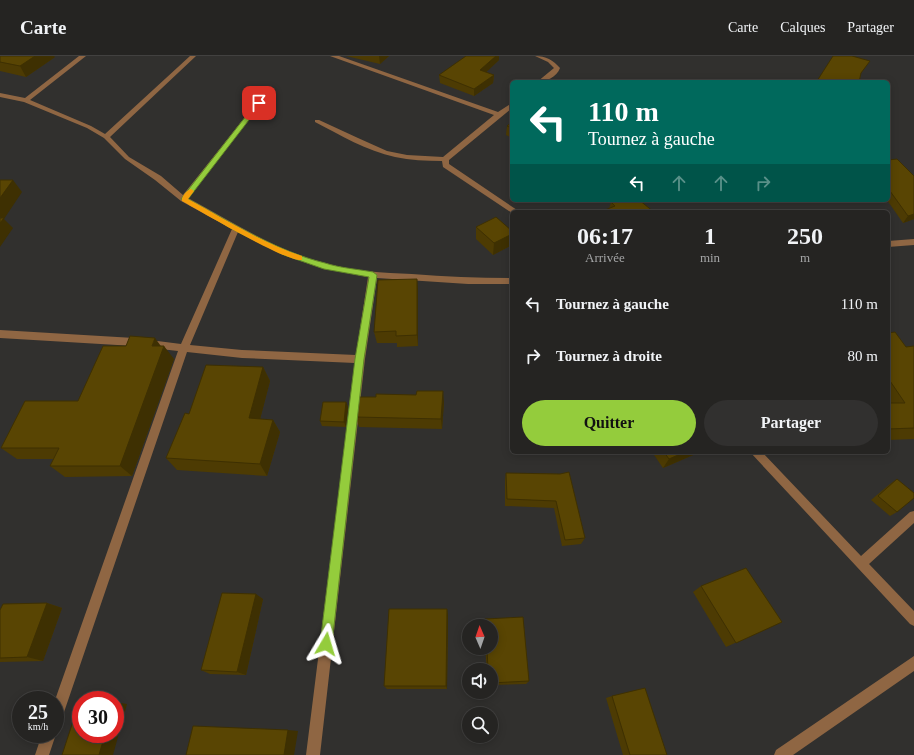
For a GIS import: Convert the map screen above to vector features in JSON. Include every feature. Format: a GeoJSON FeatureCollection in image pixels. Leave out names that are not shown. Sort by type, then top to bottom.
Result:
{"type":"FeatureCollection","features":[{"type":"Feature","properties":{"kind":"street"},"geometry":{"type":"LineString","coordinates":[[26,100],[83,56]]}},
{"type":"Feature","properties":{"kind":"street"},"geometry":{"type":"LineString","coordinates":[[106,137],[193,56]]}},
{"type":"Feature","properties":{"kind":"street"},"geometry":{"type":"LineString","coordinates":[[333,56],[499,114]]}},
{"type":"Feature","properties":{"kind":"street"},"geometry":{"type":"LineString","coordinates":[[538,56],[550,61],[557,68],[556,71],[543,80]]}},
{"type":"Feature","properties":{"kind":"street"},"geometry":{"type":"LineString","coordinates":[[0,95],[26,100],[78,121],[106,137],[127,158],[158,178],[184,199],[236,228],[287,253],[324,266],[373,275],[468,281],[510,281]]}},
{"type":"Feature","properties":{"kind":"street"},"geometry":{"type":"LineString","coordinates":[[184,199],[259,103]]}},
{"type":"Feature","properties":{"kind":"street"},"geometry":{"type":"LineString","coordinates":[[317,121],[368,145],[394,154],[424,159],[444,159],[510,106]]}},
{"type":"Feature","properties":{"kind":"street"},"geometry":{"type":"LineString","coordinates":[[444,159],[446,165],[513,210]]}},
{"type":"Feature","properties":{"kind":"street"},"geometry":{"type":"LineString","coordinates":[[64,692],[184,348],[236,228]]}},
{"type":"Feature","properties":{"kind":"street"},"geometry":{"type":"LineString","coordinates":[[890,244],[914,242]]}},
{"type":"Feature","properties":{"kind":"street"},"geometry":{"type":"LineString","coordinates":[[313,755],[360,359],[373,275]]}},
{"type":"Feature","properties":{"kind":"street"},"geometry":{"type":"LineString","coordinates":[[0,334],[134,342],[242,354],[360,359]]}},
{"type":"Feature","properties":{"kind":"street"},"geometry":{"type":"LineString","coordinates":[[757,454],[862,563],[914,620]]}},
{"type":"Feature","properties":{"kind":"street"},"geometry":{"type":"LineString","coordinates":[[862,563],[914,516]]}},
{"type":"Feature","properties":{"kind":"street"},"geometry":{"type":"LineString","coordinates":[[781,755],[914,663]]}},
{"type":"Feature","properties":{"kind":"street"},"geometry":{"type":"LineString","coordinates":[[42,755],[46,743]]}},
{"type":"Feature","properties":{"kind":"building"},"geometry":{"type":"Polygon","coordinates":[[[0,56],[35,56],[20,66],[0,62],[0,56]]]}},
{"type":"Feature","properties":{"kind":"building"},"geometry":{"type":"Polygon","coordinates":[[[466,56],[496,56],[480,70],[494,75],[474,89],[439,75],[466,56]]]}},
{"type":"Feature","properties":{"kind":"building"},"geometry":{"type":"Polygon","coordinates":[[[833,56],[852,56],[870,61],[861,73],[859,80],[818,80],[833,56]]]}},
{"type":"Feature","properties":{"kind":"building"},"geometry":{"type":"Polygon","coordinates":[[[897,159],[914,176],[914,214],[908,216],[890,191],[890,160],[897,159]]]}},
{"type":"Feature","properties":{"kind":"building"},"geometry":{"type":"Polygon","coordinates":[[[0,180],[13,180],[0,198],[0,180]]]}},
{"type":"Feature","properties":{"kind":"building"},"geometry":{"type":"Polygon","coordinates":[[[611,202],[642,202],[652,210],[605,210],[615,206],[611,202]]]}},
{"type":"Feature","properties":{"kind":"building"},"geometry":{"type":"Polygon","coordinates":[[[496,217],[510,229],[510,235],[494,243],[476,227],[496,217]]]}},
{"type":"Feature","properties":{"kind":"building"},"geometry":{"type":"Polygon","coordinates":[[[417,279],[417,335],[396,336],[396,331],[374,332],[378,280],[417,279]]]}},
{"type":"Feature","properties":{"kind":"building"},"geometry":{"type":"Polygon","coordinates":[[[895,332],[906,347],[914,346],[914,428],[890,429],[890,403],[905,403],[890,381],[890,333],[895,332]]]}},
{"type":"Feature","properties":{"kind":"building"},"geometry":{"type":"Polygon","coordinates":[[[130,336],[155,338],[152,346],[164,346],[120,466],[50,466],[59,448],[1,448],[25,401],[78,401],[103,346],[126,346],[130,336]]]}},
{"type":"Feature","properties":{"kind":"building"},"geometry":{"type":"Polygon","coordinates":[[[206,365],[263,367],[249,418],[273,420],[260,464],[166,458],[185,413],[189,414],[206,365]]]}},
{"type":"Feature","properties":{"kind":"building"},"geometry":{"type":"Polygon","coordinates":[[[417,391],[443,391],[441,419],[356,417],[358,397],[376,397],[376,394],[416,395],[417,391]]]}},
{"type":"Feature","properties":{"kind":"building"},"geometry":{"type":"Polygon","coordinates":[[[323,402],[346,402],[344,422],[320,421],[323,402]]]}},
{"type":"Feature","properties":{"kind":"building"},"geometry":{"type":"Polygon","coordinates":[[[665,454],[680,454],[669,459],[665,454]]]}},
{"type":"Feature","properties":{"kind":"building"},"geometry":{"type":"Polygon","coordinates":[[[569,472],[585,538],[565,540],[556,501],[507,499],[506,473],[560,474],[569,472]]]}},
{"type":"Feature","properties":{"kind":"building"},"geometry":{"type":"Polygon","coordinates":[[[897,479],[914,493],[914,498],[897,512],[878,496],[897,479]]]}},
{"type":"Feature","properties":{"kind":"building"},"geometry":{"type":"Polygon","coordinates":[[[746,568],[782,622],[736,643],[701,586],[746,568]]]}},
{"type":"Feature","properties":{"kind":"building"},"geometry":{"type":"Polygon","coordinates":[[[222,593],[256,594],[237,672],[201,670],[222,593]]]}},
{"type":"Feature","properties":{"kind":"building"},"geometry":{"type":"Polygon","coordinates":[[[47,603],[27,657],[0,658],[0,610],[3,604],[47,603]]]}},
{"type":"Feature","properties":{"kind":"building"},"geometry":{"type":"Polygon","coordinates":[[[389,609],[447,609],[446,686],[384,686],[389,609]]]}},
{"type":"Feature","properties":{"kind":"building"},"geometry":{"type":"Polygon","coordinates":[[[523,617],[529,681],[498,683],[498,663],[488,663],[487,655],[498,655],[498,619],[485,619],[523,617]]]}},
{"type":"Feature","properties":{"kind":"building"},"geometry":{"type":"Polygon","coordinates":[[[645,688],[667,755],[630,755],[612,696],[645,688]]]}},
{"type":"Feature","properties":{"kind":"building"},"geometry":{"type":"Polygon","coordinates":[[[72,724],[72,743],[102,743],[99,755],[62,755],[72,724]]]}},
{"type":"Feature","properties":{"kind":"building"},"geometry":{"type":"Polygon","coordinates":[[[193,726],[288,730],[284,755],[186,755],[193,726]]]}},
{"type":"Feature","properties":{"kind":"slow traffic"},"geometry":{"type":"LineString","coordinates":[[191,191],[184,199],[236,228],[300,258]]}},
{"type":"Feature","properties":{"kind":"route"},"geometry":{"type":"LineString","coordinates":[[259,103],[184,199],[236,228],[287,253],[324,266],[373,275],[360,359],[326,644]]}}]}
